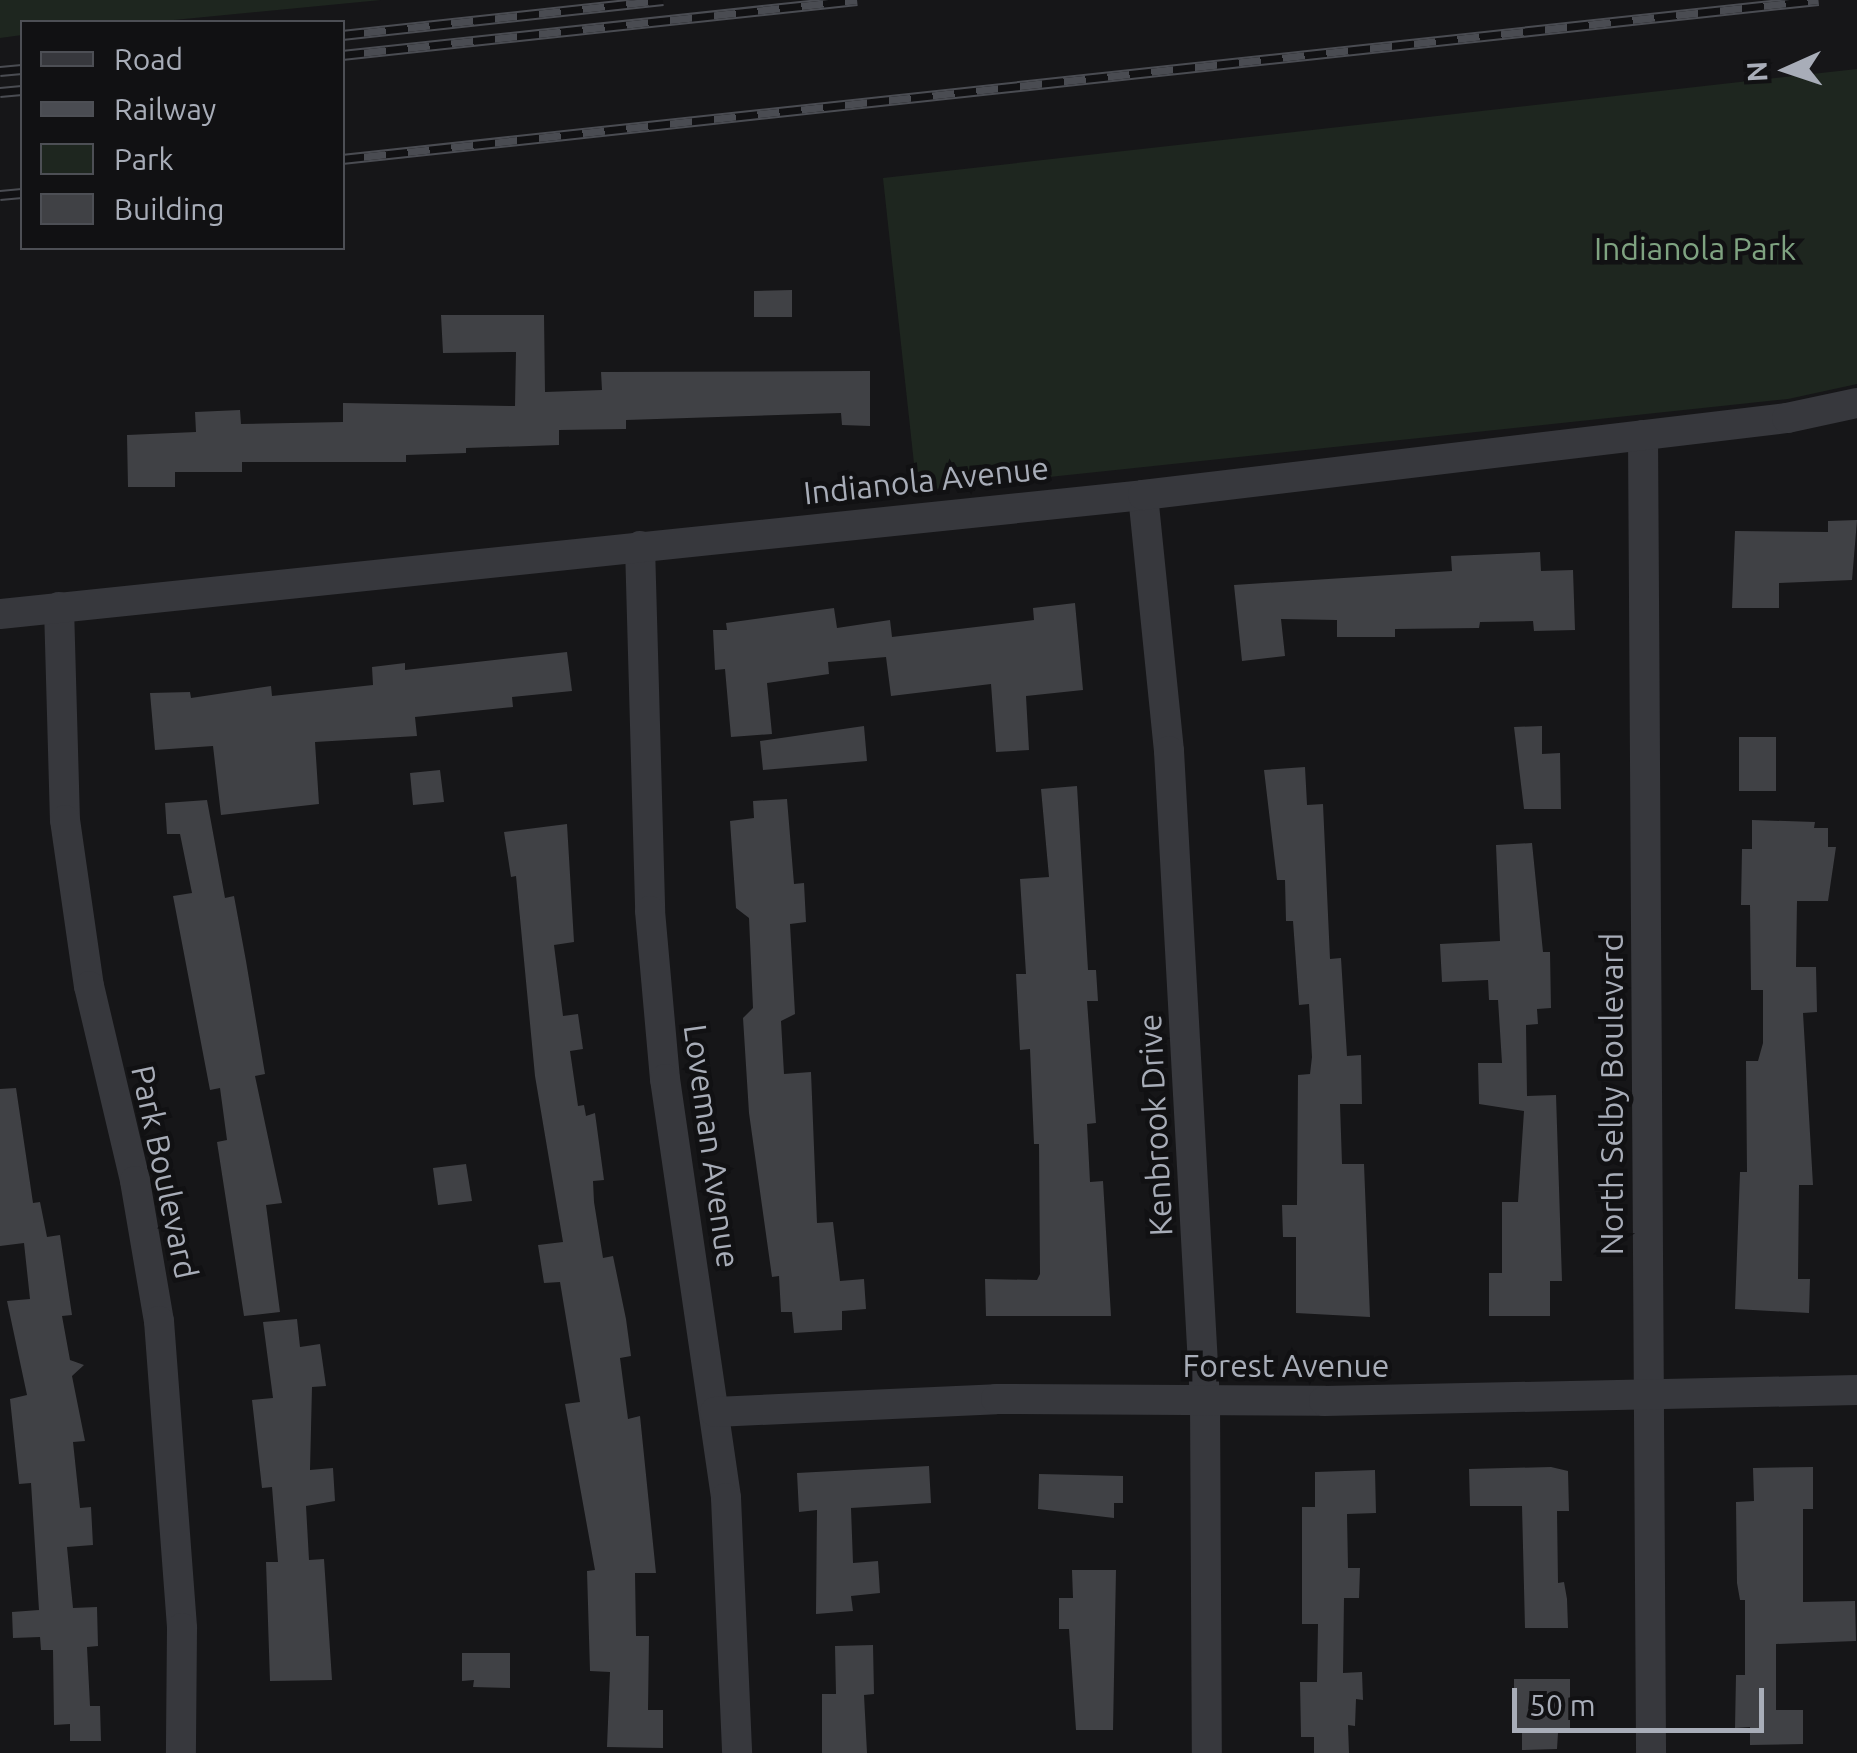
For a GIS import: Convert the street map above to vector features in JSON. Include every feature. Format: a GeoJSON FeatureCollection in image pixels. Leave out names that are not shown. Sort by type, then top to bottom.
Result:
{"type":"FeatureCollection","features":[{"type":"Feature","properties":{"kind":"street","name":"Indianola Avenue"},"geometry":{"type":"LineString","coordinates":[[0,614],[1143,495],[1643,435],[1857,403]]}},
{"type":"Feature","properties":{"kind":"street","name":"North Selby Boulevard"},"geometry":{"type":"LineString","coordinates":[[1643,435],[1651,1753]]}},
{"type":"Feature","properties":{"kind":"street","name":"Kenbrook Drive"},"geometry":{"type":"LineString","coordinates":[[1143,495],[1169,751],[1206,1401],[1207,1753]]}},
{"type":"Feature","properties":{"kind":"street","name":"Loveman Avenue"},"geometry":{"type":"LineString","coordinates":[[640,546],[650,911],[665,1079],[726,1498],[737,1753]]}},
{"type":"Feature","properties":{"kind":"street","name":"Park Boulevard"},"geometry":{"type":"LineString","coordinates":[[59,608],[67,836],[89,986],[136,1181],[159,1321],[182,1628],[181,1753]]}},
{"type":"Feature","properties":{"kind":"street","name":"Forest Avenue"},"geometry":{"type":"LineString","coordinates":[[715,1412],[996,1400],[1206,1401],[1857,1390]]}},
{"type":"Feature","properties":{"kind":"green space"},"geometry":{"type":"Polygon","coordinates":[[[0,0],[381,0],[174,20],[20,20],[20,35],[0,38],[0,0]]]}},
{"type":"Feature","properties":{"kind":"green space","name":"Indianola Park"},"geometry":{"type":"Polygon","coordinates":[[[1857,69],[1857,384],[1788,399],[917,491],[883,178],[1857,69]]]}},
{"type":"Feature","properties":{"kind":"building"},"geometry":{"type":"Polygon","coordinates":[[[792,290],[792,317],[754,317],[754,291],[792,290]]]}},
{"type":"Feature","properties":{"kind":"building"},"geometry":{"type":"Polygon","coordinates":[[[441,315],[544,315],[545,392],[602,390],[601,372],[870,371],[870,426],[842,425],[841,413],[626,420],[626,429],[559,430],[559,445],[466,448],[466,453],[406,455],[406,462],[242,462],[242,472],[175,472],[175,487],[128,487],[127,435],[196,432],[195,412],[240,410],[241,424],[343,422],[343,403],[515,406],[516,352],[443,353],[441,315]]]}},
{"type":"Feature","properties":{"kind":"building"},"geometry":{"type":"Polygon","coordinates":[[[1857,520],[1852,580],[1779,583],[1779,608],[1732,608],[1735,531],[1828,532],[1828,521],[1857,520]]]}},
{"type":"Feature","properties":{"kind":"building"},"geometry":{"type":"Polygon","coordinates":[[[1540,552],[1541,571],[1573,570],[1575,630],[1534,631],[1533,621],[1480,622],[1479,628],[1395,629],[1395,637],[1337,637],[1337,620],[1281,619],[1285,656],[1242,661],[1234,585],[1452,571],[1451,556],[1540,552]]]}},
{"type":"Feature","properties":{"kind":"building"},"geometry":{"type":"Polygon","coordinates":[[[1075,603],[1083,690],[1026,696],[1029,750],[996,752],[991,684],[891,696],[886,657],[828,662],[829,674],[767,683],[772,734],[731,737],[725,669],[715,670],[713,630],[727,630],[726,623],[834,608],[837,628],[890,620],[892,637],[1034,620],[1033,608],[1075,603]]]}},
{"type":"Feature","properties":{"kind":"building"},"geometry":{"type":"Polygon","coordinates":[[[567,652],[572,691],[512,697],[513,707],[415,717],[417,736],[315,742],[319,804],[221,815],[213,746],[155,750],[150,693],[190,692],[191,698],[271,686],[272,696],[373,685],[372,667],[405,663],[405,670],[567,652]]]}},
{"type":"Feature","properties":{"kind":"building"},"geometry":{"type":"Polygon","coordinates":[[[864,726],[867,761],[763,770],[760,741],[864,726]]]}},
{"type":"Feature","properties":{"kind":"building"},"geometry":{"type":"Polygon","coordinates":[[[1542,726],[1542,754],[1560,753],[1561,809],[1524,809],[1514,727],[1542,726]]]}},
{"type":"Feature","properties":{"kind":"building"},"geometry":{"type":"Polygon","coordinates":[[[1739,737],[1776,737],[1776,791],[1739,791],[1739,737]]]}},
{"type":"Feature","properties":{"kind":"building"},"geometry":{"type":"Polygon","coordinates":[[[1305,767],[1307,805],[1323,804],[1330,959],[1341,958],[1347,1056],[1361,1055],[1362,1104],[1340,1104],[1342,1164],[1364,1164],[1370,1317],[1296,1313],[1296,1237],[1283,1237],[1282,1205],[1297,1205],[1298,1075],[1310,1074],[1312,1057],[1309,1004],[1299,1005],[1293,921],[1286,921],[1285,880],[1277,880],[1264,770],[1305,767]]]}},
{"type":"Feature","properties":{"kind":"building"},"geometry":{"type":"Polygon","coordinates":[[[440,770],[444,802],[413,805],[410,773],[440,770]]]}},
{"type":"Feature","properties":{"kind":"building"},"geometry":{"type":"Polygon","coordinates":[[[1077,786],[1088,970],[1096,970],[1098,1001],[1087,1001],[1096,1123],[1087,1124],[1090,1182],[1103,1181],[1111,1316],[986,1316],[985,1279],[1037,1280],[1040,1274],[1039,1144],[1034,1144],[1030,1049],[1020,1050],[1016,974],[1026,974],[1020,879],[1049,877],[1041,789],[1077,786]]]}},
{"type":"Feature","properties":{"kind":"building"},"geometry":{"type":"Polygon","coordinates":[[[787,799],[794,884],[804,883],[806,922],[790,924],[795,1014],[781,1021],[784,1074],[811,1072],[817,1223],[833,1222],[840,1281],[864,1279],[866,1309],[842,1311],[842,1330],[794,1333],[792,1312],[781,1312],[779,1276],[772,1277],[749,1113],[743,1018],[753,1008],[749,918],[736,908],[730,821],[754,818],[753,801],[787,799]]]}},
{"type":"Feature","properties":{"kind":"building"},"geometry":{"type":"Polygon","coordinates":[[[207,800],[225,898],[234,896],[265,1074],[255,1076],[282,1203],[266,1205],[280,1312],[244,1316],[217,1142],[227,1140],[220,1088],[210,1090],[173,896],[192,893],[180,834],[167,834],[165,803],[207,800]]]}},
{"type":"Feature","properties":{"kind":"building"},"geometry":{"type":"Polygon","coordinates":[[[1752,820],[1815,822],[1814,828],[1828,828],[1828,847],[1836,847],[1828,901],[1797,901],[1796,967],[1816,967],[1817,1012],[1803,1013],[1813,1185],[1799,1185],[1798,1279],[1810,1279],[1809,1313],[1735,1309],[1740,1172],[1747,1172],[1746,1061],[1758,1061],[1763,1043],[1763,990],[1751,990],[1750,905],[1741,905],[1742,849],[1752,849],[1752,820]]]}},
{"type":"Feature","properties":{"kind":"building"},"geometry":{"type":"Polygon","coordinates":[[[567,824],[574,942],[554,945],[563,1016],[578,1014],[583,1049],[570,1051],[578,1106],[584,1105],[586,1116],[595,1113],[604,1180],[593,1181],[594,1202],[603,1258],[613,1256],[626,1319],[631,1356],[620,1358],[628,1419],[640,1416],[656,1573],[635,1573],[636,1636],[649,1636],[648,1710],[663,1710],[663,1748],[607,1747],[610,1672],[590,1671],[587,1571],[595,1570],[565,1404],[580,1402],[560,1282],[544,1283],[538,1245],[563,1242],[535,1076],[516,876],[511,877],[504,832],[567,824]]]}},
{"type":"Feature","properties":{"kind":"building"},"geometry":{"type":"Polygon","coordinates":[[[1532,843],[1543,952],[1550,952],[1551,1008],[1537,1009],[1538,1024],[1526,1025],[1527,1096],[1556,1095],[1562,1281],[1550,1281],[1550,1316],[1489,1316],[1489,1273],[1502,1273],[1502,1202],[1518,1202],[1524,1111],[1479,1104],[1478,1063],[1502,1063],[1498,1000],[1489,1000],[1488,980],[1442,982],[1440,944],[1500,941],[1496,845],[1532,843]]]}},
{"type":"Feature","properties":{"kind":"building"},"geometry":{"type":"Polygon","coordinates":[[[16,1088],[33,1203],[40,1202],[47,1237],[60,1235],[72,1315],[62,1316],[70,1360],[84,1365],[72,1376],[85,1441],[73,1442],[80,1508],[91,1507],[93,1545],[67,1547],[73,1608],[97,1607],[98,1646],[87,1647],[90,1706],[100,1706],[101,1741],[70,1741],[70,1724],[54,1725],[53,1650],[41,1650],[40,1637],[13,1638],[12,1612],[39,1610],[31,1483],[19,1484],[10,1399],[27,1395],[7,1301],[30,1299],[24,1243],[0,1246],[0,1089],[16,1088]]]}},
{"type":"Feature","properties":{"kind":"building"},"geometry":{"type":"Polygon","coordinates":[[[466,1164],[472,1201],[438,1205],[433,1168],[466,1164]]]}},
{"type":"Feature","properties":{"kind":"building"},"geometry":{"type":"Polygon","coordinates":[[[297,1319],[300,1347],[320,1344],[326,1386],[312,1387],[310,1470],[333,1468],[335,1501],[306,1506],[309,1560],[324,1559],[332,1680],[270,1681],[266,1562],[278,1562],[272,1487],[262,1488],[252,1400],[273,1398],[263,1322],[297,1319]]]}},
{"type":"Feature","properties":{"kind":"building"},"geometry":{"type":"Polygon","coordinates":[[[929,1466],[931,1503],[851,1508],[853,1563],[878,1561],[880,1593],[851,1596],[853,1611],[816,1614],[817,1510],[799,1512],[797,1473],[929,1466]]]}},
{"type":"Feature","properties":{"kind":"building"},"geometry":{"type":"Polygon","coordinates":[[[1551,1467],[1568,1471],[1569,1511],[1557,1511],[1558,1583],[1564,1582],[1568,1628],[1525,1628],[1522,1506],[1470,1506],[1469,1469],[1551,1467]]]}},
{"type":"Feature","properties":{"kind":"building"},"geometry":{"type":"Polygon","coordinates":[[[1813,1467],[1813,1509],[1803,1509],[1803,1602],[1855,1601],[1856,1641],[1776,1644],[1776,1710],[1803,1710],[1803,1744],[1750,1745],[1750,1727],[1735,1728],[1736,1675],[1745,1675],[1745,1600],[1740,1600],[1737,1583],[1736,1502],[1754,1501],[1753,1468],[1813,1467]]]}},
{"type":"Feature","properties":{"kind":"building"},"geometry":{"type":"Polygon","coordinates":[[[1375,1470],[1376,1513],[1347,1514],[1348,1568],[1360,1568],[1359,1598],[1344,1598],[1343,1673],[1362,1672],[1363,1700],[1356,1699],[1355,1726],[1348,1725],[1349,1753],[1314,1753],[1314,1737],[1301,1737],[1300,1682],[1317,1682],[1318,1624],[1302,1624],[1302,1507],[1315,1507],[1315,1472],[1375,1470]]]}},
{"type":"Feature","properties":{"kind":"building"},"geometry":{"type":"Polygon","coordinates":[[[1039,1474],[1123,1476],[1123,1503],[1114,1503],[1114,1518],[1038,1509],[1039,1474]]]}},
{"type":"Feature","properties":{"kind":"building"},"geometry":{"type":"Polygon","coordinates":[[[1072,1570],[1116,1570],[1113,1730],[1076,1730],[1069,1629],[1059,1629],[1059,1598],[1073,1598],[1072,1570]]]}},
{"type":"Feature","properties":{"kind":"building"},"geometry":{"type":"Polygon","coordinates":[[[873,1645],[874,1694],[864,1695],[867,1753],[822,1753],[822,1694],[836,1694],[835,1646],[873,1645]]]}},
{"type":"Feature","properties":{"kind":"building"},"geometry":{"type":"Polygon","coordinates":[[[462,1653],[510,1653],[510,1688],[473,1687],[474,1680],[462,1681],[462,1653]]]}},
{"type":"Feature","properties":{"kind":"building"},"geometry":{"type":"Polygon","coordinates":[[[1514,1679],[1570,1679],[1570,1733],[1558,1733],[1557,1749],[1522,1750],[1522,1732],[1514,1732],[1514,1679]]]}},
{"type":"Feature","properties":{"kind":"railway"},"geometry":{"type":"LineString","coordinates":[[345,35],[663,0]]}},
{"type":"Feature","properties":{"kind":"railway"},"geometry":{"type":"LineString","coordinates":[[345,55],[857,0]]}},
{"type":"Feature","properties":{"kind":"railway"},"geometry":{"type":"LineString","coordinates":[[345,159],[1818,0]]}},
{"type":"Feature","properties":{"kind":"railway"},"geometry":{"type":"LineString","coordinates":[[0,71],[20,69]]}},
{"type":"Feature","properties":{"kind":"railway"},"geometry":{"type":"LineString","coordinates":[[0,92],[20,90]]}},
{"type":"Feature","properties":{"kind":"railway"},"geometry":{"type":"LineString","coordinates":[[0,195],[20,193]]}}]}
